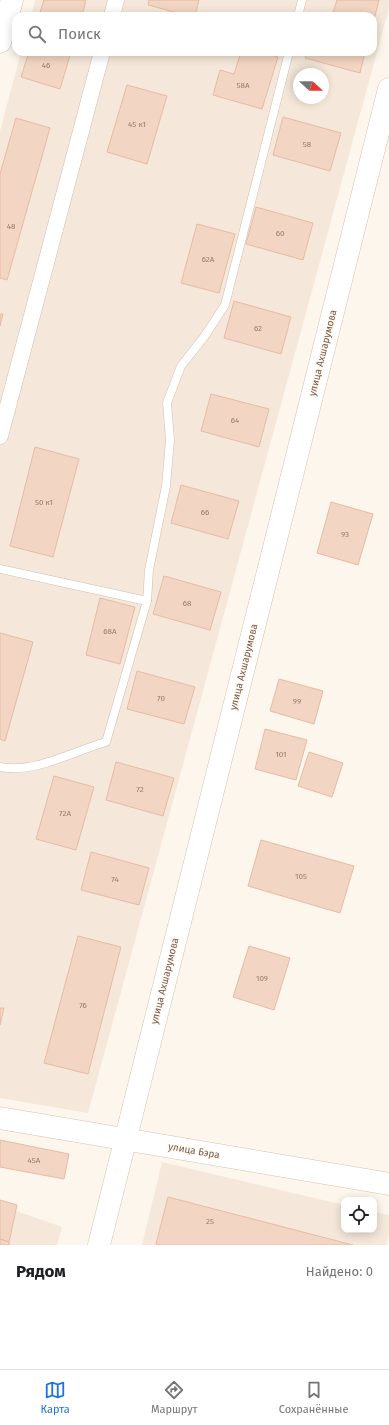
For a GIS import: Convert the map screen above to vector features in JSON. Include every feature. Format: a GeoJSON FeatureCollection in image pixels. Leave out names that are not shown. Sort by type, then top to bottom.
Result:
{"type":"FeatureCollection","features":[{"type":"Feature","properties":{"kind":"street"},"geometry":{"type":"LineString","coordinates":[[0,42],[12,0]]}},
{"type":"Feature","properties":{"kind":"street"},"geometry":{"type":"LineString","coordinates":[[113,12],[116,0]]}},
{"type":"Feature","properties":{"kind":"street"},"geometry":{"type":"LineString","coordinates":[[0,436],[101,56]]}},
{"type":"Feature","properties":{"kind":"street","name":"улица Ахшарумова"},"geometry":{"type":"LineString","coordinates":[[99,1245],[389,89]]}},
{"type":"Feature","properties":{"kind":"street","name":"улица Бэра"},"geometry":{"type":"LineString","coordinates":[[0,1118],[389,1184]]}},
{"type":"Feature","properties":{"kind":"lane"},"geometry":{"type":"LineString","coordinates":[[299,12],[302,0]]}},
{"type":"Feature","properties":{"kind":"lane"},"geometry":{"type":"LineString","coordinates":[[0,768],[9,769],[44,764],[106,742],[147,601],[149,570],[166,486],[170,440],[167,403],[181,366],[204,337],[225,305],[288,56]]}},
{"type":"Feature","properties":{"kind":"lane"},"geometry":{"type":"LineString","coordinates":[[0,569],[147,601]]}},
{"type":"Feature","properties":{"kind":"shaded area"},"geometry":{"type":"Polygon","coordinates":[[[35,0],[389,0],[389,8],[377,52],[377,12],[32,12],[35,0]]]}},
{"type":"Feature","properties":{"kind":"shaded area"},"geometry":{"type":"Polygon","coordinates":[[[20,56],[376,56],[88,1113],[0,1098],[0,131],[20,56]]]}},
{"type":"Feature","properties":{"kind":"shaded area"},"geometry":{"type":"Polygon","coordinates":[[[162,1162],[341,1204],[341,1233],[377,1233],[377,1213],[389,1215],[389,1232],[386,1245],[142,1245],[162,1162]]]}},
{"type":"Feature","properties":{"kind":"shaded area"},"geometry":{"type":"Polygon","coordinates":[[[0,1205],[62,1227],[57,1245],[0,1245],[0,1205]]]}},
{"type":"Feature","properties":{"kind":"building"},"geometry":{"type":"Polygon","coordinates":[[[44,0],[86,0],[83,12],[40,12],[44,0]]]}},
{"type":"Feature","properties":{"kind":"building"},"geometry":{"type":"Polygon","coordinates":[[[149,0],[199,0],[196,12],[174,12],[148,5],[149,0]]]}},
{"type":"Feature","properties":{"kind":"building"},"geometry":{"type":"Polygon","coordinates":[[[337,0],[379,0],[376,12],[333,12],[337,0]]]}},
{"type":"Feature","properties":{"kind":"building"},"geometry":{"type":"Polygon","coordinates":[[[28,56],[70,56],[60,89],[21,77],[28,56]]]}},
{"type":"Feature","properties":{"kind":"building"},"geometry":{"type":"Polygon","coordinates":[[[240,56],[278,57],[262,109],[213,95],[220,70],[234,74],[240,56]]]}},
{"type":"Feature","properties":{"kind":"building"},"geometry":{"type":"Polygon","coordinates":[[[306,56],[364,56],[360,73],[305,58],[306,56]]]}},
{"type":"Feature","properties":{"kind":"building"},"geometry":{"type":"Polygon","coordinates":[[[127,85],[167,96],[147,164],[107,152],[127,85]]]}},
{"type":"Feature","properties":{"kind":"building"},"geometry":{"type":"Polygon","coordinates":[[[283,117],[341,133],[330,171],[273,155],[283,117]]]}},
{"type":"Feature","properties":{"kind":"building"},"geometry":{"type":"Polygon","coordinates":[[[16,118],[50,128],[7,280],[0,278],[0,174],[16,118]]]}},
{"type":"Feature","properties":{"kind":"building"},"geometry":{"type":"Polygon","coordinates":[[[256,207],[313,223],[303,260],[246,244],[256,207]]]}},
{"type":"Feature","properties":{"kind":"building"},"geometry":{"type":"Polygon","coordinates":[[[197,224],[235,234],[219,293],[181,283],[197,224]]]}},
{"type":"Feature","properties":{"kind":"building"},"geometry":{"type":"Polygon","coordinates":[[[234,301],[291,317],[281,354],[224,338],[234,301]]]}},
{"type":"Feature","properties":{"kind":"building"},"geometry":{"type":"Polygon","coordinates":[[[0,314],[3,314],[0,326],[0,314]]]}},
{"type":"Feature","properties":{"kind":"building"},"geometry":{"type":"Polygon","coordinates":[[[211,394],[269,409],[259,447],[201,431],[211,394]]]}},
{"type":"Feature","properties":{"kind":"building"},"geometry":{"type":"Polygon","coordinates":[[[35,447],[79,459],[53,557],[10,546],[35,447]]]}},
{"type":"Feature","properties":{"kind":"building"},"geometry":{"type":"Polygon","coordinates":[[[181,485],[239,501],[228,539],[171,523],[181,485]]]}},
{"type":"Feature","properties":{"kind":"building"},"geometry":{"type":"Polygon","coordinates":[[[331,502],[373,514],[358,565],[317,553],[331,502]]]}},
{"type":"Feature","properties":{"kind":"building"},"geometry":{"type":"Polygon","coordinates":[[[164,576],[221,592],[210,630],[153,614],[164,576]]]}},
{"type":"Feature","properties":{"kind":"building"},"geometry":{"type":"Polygon","coordinates":[[[100,598],[135,607],[120,664],[86,655],[100,598]]]}},
{"type":"Feature","properties":{"kind":"building"},"geometry":{"type":"Polygon","coordinates":[[[0,633],[33,642],[5,741],[0,739],[0,633]]]}},
{"type":"Feature","properties":{"kind":"building"},"geometry":{"type":"Polygon","coordinates":[[[137,671],[195,687],[184,724],[127,709],[137,671]]]}},
{"type":"Feature","properties":{"kind":"building"},"geometry":{"type":"Polygon","coordinates":[[[279,679],[323,691],[314,724],[270,711],[279,679]]]}},
{"type":"Feature","properties":{"kind":"building"},"geometry":{"type":"Polygon","coordinates":[[[265,729],[307,740],[296,780],[255,769],[265,729]]]}},
{"type":"Feature","properties":{"kind":"building"},"geometry":{"type":"Polygon","coordinates":[[[309,752],[343,763],[332,797],[298,786],[309,752]]]}},
{"type":"Feature","properties":{"kind":"building"},"geometry":{"type":"Polygon","coordinates":[[[116,762],[174,778],[163,816],[106,800],[116,762]]]}},
{"type":"Feature","properties":{"kind":"building"},"geometry":{"type":"Polygon","coordinates":[[[54,776],[94,787],[76,850],[36,839],[54,776]]]}},
{"type":"Feature","properties":{"kind":"building"},"geometry":{"type":"Polygon","coordinates":[[[261,840],[354,866],[340,913],[248,886],[261,840]]]}},
{"type":"Feature","properties":{"kind":"building"},"geometry":{"type":"Polygon","coordinates":[[[91,852],[149,868],[139,905],[81,890],[91,852]]]}},
{"type":"Feature","properties":{"kind":"building"},"geometry":{"type":"Polygon","coordinates":[[[78,936],[121,947],[88,1074],[44,1063],[78,936]]]}},
{"type":"Feature","properties":{"kind":"building"},"geometry":{"type":"Polygon","coordinates":[[[249,946],[290,958],[274,1010],[233,997],[249,946]]]}},
{"type":"Feature","properties":{"kind":"building"},"geometry":{"type":"Polygon","coordinates":[[[0,1008],[4,1008],[0,1025],[0,1008]]]}},
{"type":"Feature","properties":{"kind":"building"},"geometry":{"type":"Polygon","coordinates":[[[0,1140],[69,1154],[64,1179],[0,1167],[0,1140]]]}},
{"type":"Feature","properties":{"kind":"building"},"geometry":{"type":"Polygon","coordinates":[[[168,1197],[353,1245],[156,1244],[168,1197]]]}},
{"type":"Feature","properties":{"kind":"building"},"geometry":{"type":"Polygon","coordinates":[[[0,1200],[17,1205],[9,1242],[0,1239],[0,1200]]]}},
{"type":"Feature","properties":{"kind":"building"},"geometry":{"type":"Polygon","coordinates":[[[0,1239],[9,1242],[9,1245],[0,1245],[0,1239]]]}}]}
